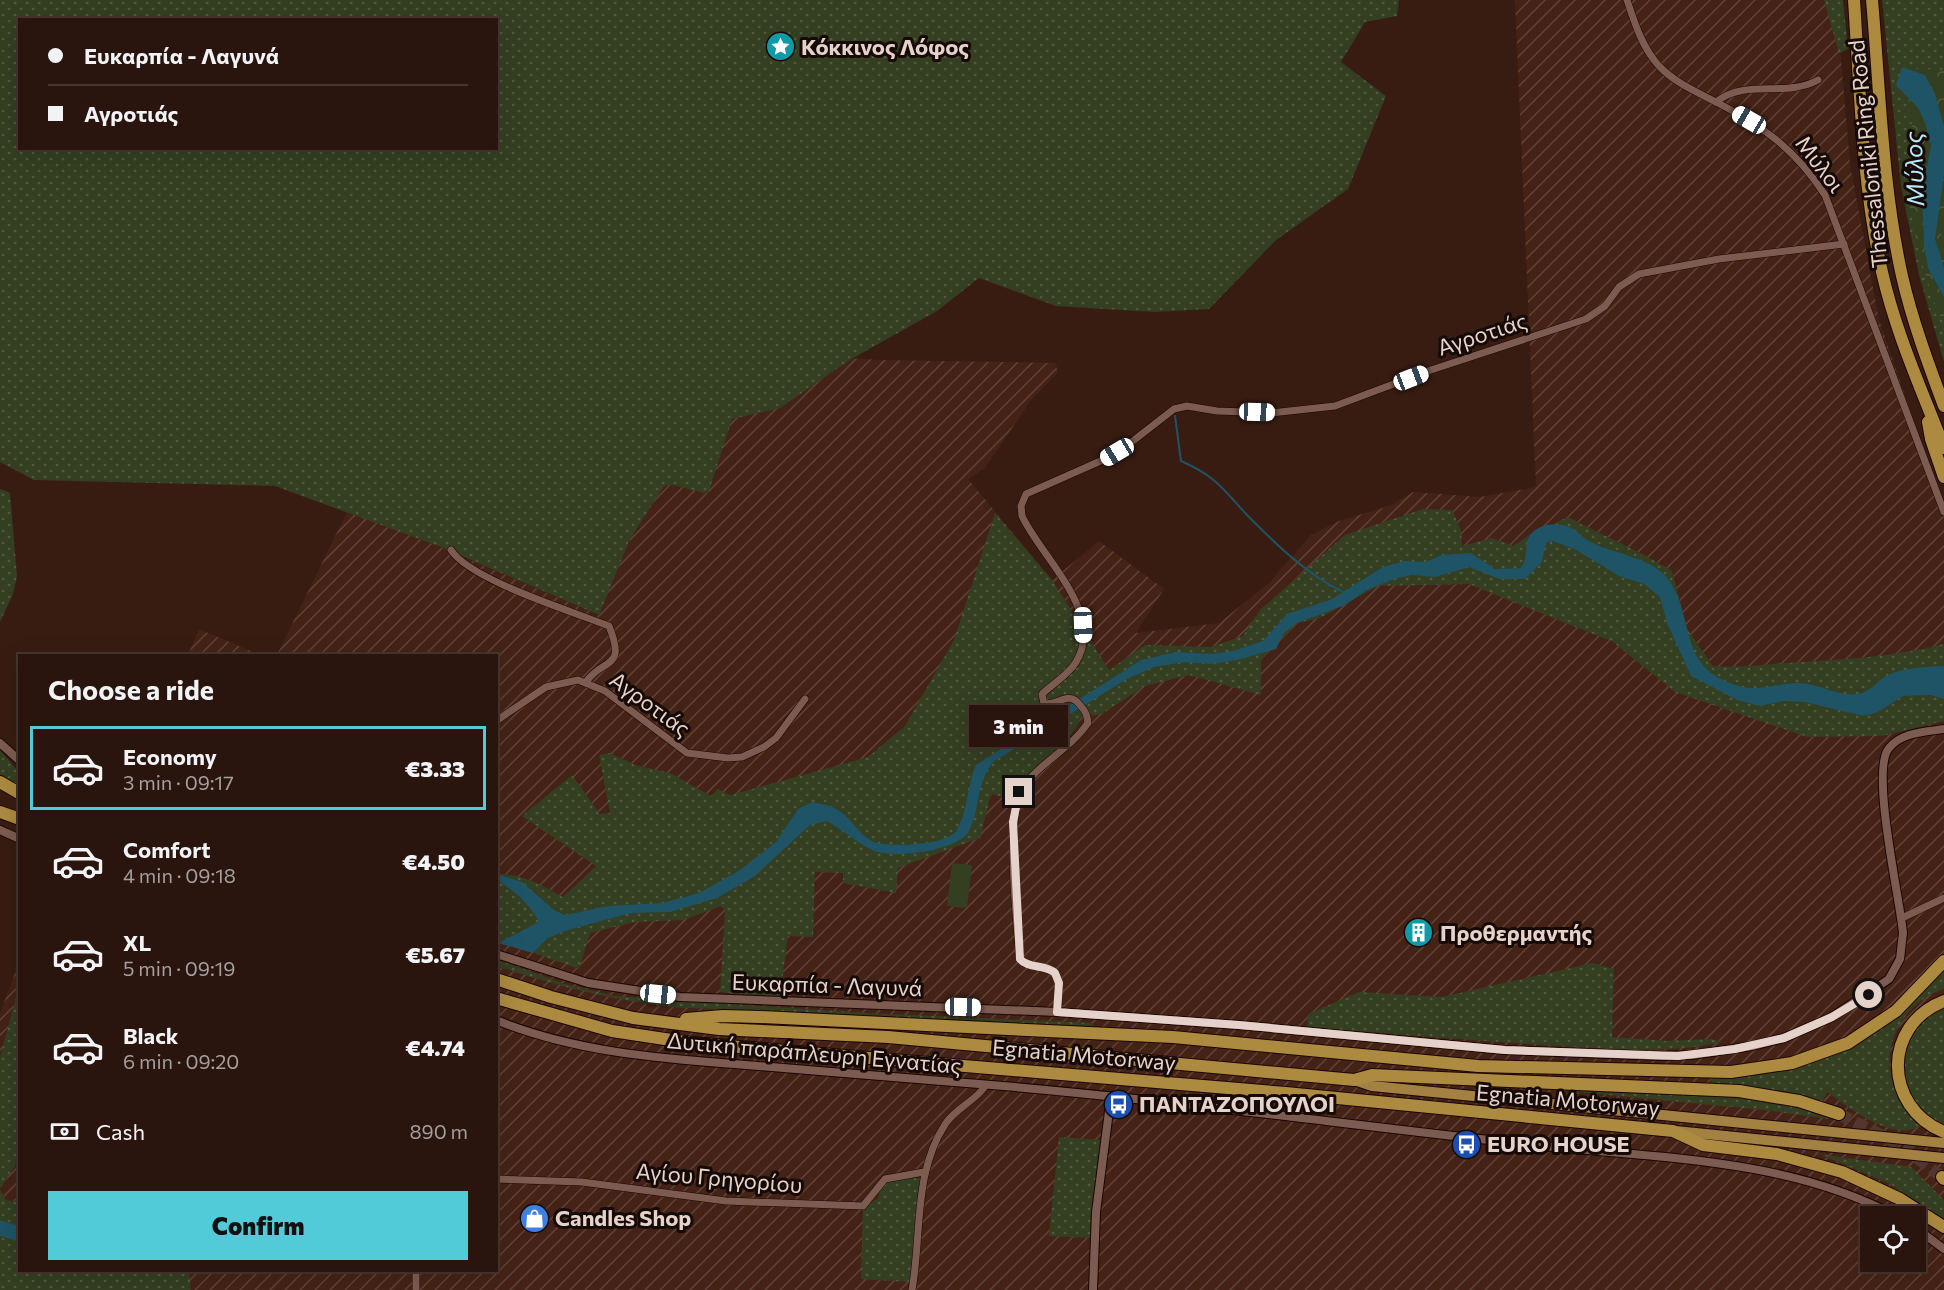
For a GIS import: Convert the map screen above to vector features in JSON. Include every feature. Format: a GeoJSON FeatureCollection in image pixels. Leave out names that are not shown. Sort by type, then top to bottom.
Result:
{"type":"FeatureCollection","features":[{"type":"Feature","properties":{"kind":"highway"},"geometry":{"type":"LineString","coordinates":[[1854,0],[1873,226],[1896,325],[1944,448]]}},
{"type":"Feature","properties":{"kind":"highway","name":"Thessaloniki Ring Road"},"geometry":{"type":"LineString","coordinates":[[1872,0],[1884,148],[1898,254],[1922,345],[1944,406]]}},
{"type":"Feature","properties":{"kind":"highway"},"geometry":{"type":"LineString","coordinates":[[1926,406],[1931,439],[1944,477]]}},
{"type":"Feature","properties":{"kind":"highway"},"geometry":{"type":"LineString","coordinates":[[0,784],[18,793]]}},
{"type":"Feature","properties":{"kind":"highway"},"geometry":{"type":"LineString","coordinates":[[0,812],[18,818]]}},
{"type":"Feature","properties":{"kind":"highway"},"geometry":{"type":"LineString","coordinates":[[665,1022],[732,1016],[1068,1030],[1173,1037],[1478,1066],[1731,1072],[1792,1063],[1848,1043],[1896,1011],[1944,961]]}},
{"type":"Feature","properties":{"kind":"highway","name":"Egnatia Motorway"},"geometry":{"type":"LineString","coordinates":[[498,980],[583,1006],[665,1022],[719,1029],[888,1037],[1354,1080],[1372,1075],[1716,1089],[1780,1097],[1839,1114]]}},
{"type":"Feature","properties":{"kind":"highway","name":"Egnatia Motorway"},"geometry":{"type":"LineString","coordinates":[[498,999],[612,1031],[691,1043],[1286,1093],[1673,1131],[1704,1145],[1777,1154],[1842,1172],[1893,1195],[1944,1227]]}},
{"type":"Feature","properties":{"kind":"highway"},"geometry":{"type":"LineString","coordinates":[[1944,1001],[1931,1006],[1914,1022],[1901,1044],[1897,1067],[1901,1090],[1914,1112],[1932,1127],[1944,1132]]}},
{"type":"Feature","properties":{"kind":"highway"},"geometry":{"type":"LineString","coordinates":[[1354,1080],[1372,1086],[1944,1143]]}},
{"type":"Feature","properties":{"kind":"highway"},"geometry":{"type":"LineString","coordinates":[[1673,1131],[1944,1158]]}},
{"type":"Feature","properties":{"kind":"street","name":"Μύλοι"},"geometry":{"type":"LineString","coordinates":[[1627,0],[1641,38],[1659,65],[1676,80],[1780,140],[1803,164],[1825,195],[1944,512]]}},
{"type":"Feature","properties":{"kind":"street"},"geometry":{"type":"LineString","coordinates":[[1716,102],[1728,93],[1740,89],[1782,90],[1818,80]]}},
{"type":"Feature","properties":{"kind":"street","name":"Αγροτιάς"},"geometry":{"type":"LineString","coordinates":[[1057,1012],[1059,983],[1055,973],[1046,968],[1024,963],[1020,959],[1013,822],[1019,792],[1027,781],[1082,733],[1088,723],[1087,713],[1075,698],[1067,697],[1049,704],[1044,704],[1042,700],[1042,694],[1075,665],[1082,652],[1083,625],[1076,600],[1026,525],[1022,516],[1023,499],[1032,491],[1105,459],[1129,444],[1174,409],[1186,406],[1217,411],[1271,413],[1335,406],[1431,370],[1586,319],[1605,306],[1619,287],[1639,274],[1719,259],[1844,244]]}},
{"type":"Feature","properties":{"kind":"street"},"geometry":{"type":"LineString","coordinates":[[451,550],[472,569],[530,596],[609,626],[616,644],[613,658],[608,666],[592,673],[586,682]]}},
{"type":"Feature","properties":{"kind":"street","name":"Αγροτιάς"},"geometry":{"type":"LineString","coordinates":[[498,720],[552,685],[569,680],[586,682],[605,691],[687,753],[716,758],[742,757],[764,747],[776,738],[805,699]]}},
{"type":"Feature","properties":{"kind":"street","name":"Ευκαρπία - Λαγυνά"},"geometry":{"type":"LineString","coordinates":[[498,955],[579,981],[658,994],[1057,1012],[1529,1051],[1640,1056],[1707,1053],[1784,1038],[1832,1017],[1889,979],[1898,966],[1903,946],[1902,918],[1882,786],[1882,760],[1890,746],[1902,738],[1944,729]]}},
{"type":"Feature","properties":{"kind":"street"},"geometry":{"type":"LineString","coordinates":[[0,743],[18,759]]}},
{"type":"Feature","properties":{"kind":"street"},"geometry":{"type":"LineString","coordinates":[[0,830],[18,838]]}},
{"type":"Feature","properties":{"kind":"street"},"geometry":{"type":"LineString","coordinates":[[1902,918],[1944,898]]}},
{"type":"Feature","properties":{"kind":"street","name":"Δυτική παράπλευρη Εγνατίας"},"geometry":{"type":"LineString","coordinates":[[498,1021],[569,1042],[646,1057],[1111,1096],[1411,1133],[1634,1155],[1780,1173],[1837,1189],[1874,1206]]}},
{"type":"Feature","properties":{"kind":"street"},"geometry":{"type":"LineString","coordinates":[[912,1290],[924,1172],[947,1121],[978,1096],[986,1085]]}},
{"type":"Feature","properties":{"kind":"street"},"geometry":{"type":"LineString","coordinates":[[1093,1290],[1096,1212],[1111,1096]]}},
{"type":"Feature","properties":{"kind":"street","name":"Αγίου Γρηγορίου"},"geometry":{"type":"LineString","coordinates":[[498,1179],[582,1182],[716,1200],[839,1207],[863,1206],[885,1179],[924,1172]]}},
{"type":"Feature","properties":{"kind":"street"},"geometry":{"type":"LineString","coordinates":[[1926,1236],[1944,1249]]}},
{"type":"Feature","properties":{"kind":"street"},"geometry":{"type":"LineString","coordinates":[[416,1272],[416,1290]]}},
{"type":"Feature","properties":{"kind":"shaded area"},"geometry":{"type":"Polygon","coordinates":[[[1515,0],[1836,0],[1850,164],[1879,320],[1944,508],[1944,1290],[0,1290],[0,1013],[18,965],[18,1272],[498,1272],[498,654],[277,654],[347,512],[441,547],[598,615],[630,539],[663,470],[795,355],[881,360],[1055,363],[1058,372],[1031,400],[985,468],[968,479],[1052,580],[1099,541],[1164,589],[1136,633],[1219,623],[1269,583],[1311,535],[1339,521],[1392,505],[1413,492],[1480,497],[1536,487],[1515,0]]]}},
{"type":"Feature","properties":{"kind":"shaded area"},"geometry":{"type":"Polygon","coordinates":[[[199,629],[258,654],[188,654],[199,629]]]}},
{"type":"Feature","properties":{"kind":"green space"},"geometry":{"type":"Polygon","coordinates":[[[0,0],[1399,0],[1397,16],[1365,22],[1341,62],[1386,96],[1348,189],[1276,240],[1209,309],[1154,312],[1056,306],[979,278],[937,311],[848,361],[780,408],[732,419],[708,494],[673,485],[664,486],[630,539],[599,615],[441,547],[275,486],[34,480],[0,462],[0,0]]]}},
{"type":"Feature","properties":{"kind":"green space"},"geometry":{"type":"Polygon","coordinates":[[[1824,0],[1843,0],[1848,49],[1839,53],[1824,0]]]}},
{"type":"Feature","properties":{"kind":"green space"},"geometry":{"type":"Polygon","coordinates":[[[1882,0],[1944,0],[1944,362],[1919,275],[1901,186],[1882,0]]]}},
{"type":"Feature","properties":{"kind":"green space"},"geometry":{"type":"Polygon","coordinates":[[[1904,68],[1944,70],[1944,222],[1941,234],[1944,244],[1944,325],[1919,255],[1905,177],[1913,134],[1904,68]]]}},
{"type":"Feature","properties":{"kind":"green space"},"geometry":{"type":"Polygon","coordinates":[[[0,489],[10,493],[17,576],[13,594],[0,622],[0,489]]]}},
{"type":"Feature","properties":{"kind":"green space"},"geometry":{"type":"Polygon","coordinates":[[[1423,509],[1452,510],[1461,530],[1462,546],[1492,538],[1513,546],[1531,534],[1568,517],[1672,571],[1687,629],[1713,666],[1750,666],[1866,657],[1944,644],[1944,721],[1882,736],[1807,737],[1675,692],[1613,642],[1469,584],[1378,586],[1320,618],[1297,623],[1261,660],[1261,695],[1189,675],[1145,686],[1102,714],[1081,717],[1076,727],[1059,747],[1007,798],[991,794],[980,838],[898,868],[896,893],[843,883],[843,873],[815,872],[813,937],[788,936],[780,997],[720,992],[725,911],[721,906],[683,920],[635,922],[590,933],[579,969],[498,940],[498,874],[515,875],[539,884],[563,897],[596,866],[522,816],[572,775],[600,814],[610,813],[599,755],[610,753],[635,765],[670,773],[711,796],[718,789],[730,795],[868,757],[905,726],[954,640],[995,513],[1052,580],[1109,670],[1145,645],[1211,647],[1243,636],[1260,610],[1345,535],[1423,509]]]}},
{"type":"Feature","properties":{"kind":"green space"},"geometry":{"type":"Polygon","coordinates":[[[0,750],[18,771],[18,786],[0,777],[0,750]]]}},
{"type":"Feature","properties":{"kind":"green space"},"geometry":{"type":"Polygon","coordinates":[[[952,863],[972,865],[967,908],[947,906],[952,863]]]}},
{"type":"Feature","properties":{"kind":"green space"},"geometry":{"type":"Polygon","coordinates":[[[498,960],[565,984],[615,996],[865,1013],[1093,1023],[1092,1028],[671,1007],[604,996],[540,980],[498,966],[498,960]]]}},
{"type":"Feature","properties":{"kind":"green space"},"geometry":{"type":"Polygon","coordinates":[[[1593,963],[1614,969],[1612,1037],[1666,1041],[1711,1039],[1722,1042],[1683,1048],[1622,1049],[1307,1027],[1308,1014],[1359,992],[1442,997],[1593,963]]]}},
{"type":"Feature","properties":{"kind":"green space"},"geometry":{"type":"Polygon","coordinates":[[[1944,967],[1944,989],[1929,995],[1906,1015],[1892,1042],[1891,1073],[1895,1088],[1921,1126],[1910,1130],[1885,1127],[1827,1092],[1822,1102],[1784,1091],[1711,1083],[1712,1078],[1783,1070],[1814,1062],[1842,1051],[1868,1037],[1894,1018],[1944,967]]]}},
{"type":"Feature","properties":{"kind":"green space"},"geometry":{"type":"Polygon","coordinates":[[[18,991],[18,1161],[0,1189],[0,1057],[18,991]]]}},
{"type":"Feature","properties":{"kind":"green space"},"geometry":{"type":"Polygon","coordinates":[[[1944,1005],[1944,1124],[1925,1114],[1912,1100],[1905,1084],[1903,1066],[1906,1048],[1914,1031],[1927,1016],[1944,1005]]]}},
{"type":"Feature","properties":{"kind":"green space"},"geometry":{"type":"Polygon","coordinates":[[[1546,1089],[1733,1095],[1814,1109],[1829,1119],[1764,1110],[1546,1089]]]}},
{"type":"Feature","properties":{"kind":"green space"},"geometry":{"type":"Polygon","coordinates":[[[1059,1137],[1101,1140],[1091,1238],[1049,1236],[1059,1137]]]}},
{"type":"Feature","properties":{"kind":"green space"},"geometry":{"type":"Polygon","coordinates":[[[1819,1154],[1911,1167],[1944,1200],[1944,1220],[1890,1184],[1819,1154]]]}},
{"type":"Feature","properties":{"kind":"green space"},"geometry":{"type":"Polygon","coordinates":[[[900,1176],[921,1179],[910,1282],[861,1279],[863,1208],[878,1198],[882,1182],[900,1176]]]}},
{"type":"Feature","properties":{"kind":"green space"},"geometry":{"type":"Polygon","coordinates":[[[0,1190],[6,1200],[18,1202],[18,1272],[189,1272],[191,1290],[0,1290],[0,1190]]]}},
{"type":"Feature","properties":{"kind":"water"},"geometry":{"type":"Polygon","coordinates":[[[1902,67],[1925,75],[1935,94],[1944,126],[1944,175],[1935,239],[1944,267],[1944,297],[1928,268],[1924,246],[1922,191],[1931,146],[1919,109],[1896,85],[1902,67]]]}},
{"type":"Feature","properties":{"kind":"water"},"geometry":{"type":"Polygon","coordinates":[[[1546,525],[1569,527],[1591,542],[1655,567],[1671,583],[1679,599],[1697,657],[1706,668],[1720,678],[1739,686],[1761,688],[1798,683],[1855,694],[1864,692],[1886,676],[1900,671],[1944,666],[1944,699],[1930,695],[1903,696],[1878,712],[1863,716],[1805,702],[1783,701],[1760,706],[1737,700],[1691,676],[1667,623],[1660,597],[1644,584],[1619,576],[1576,550],[1553,541],[1547,542],[1541,563],[1525,579],[1499,579],[1469,567],[1435,577],[1412,575],[1394,579],[1367,590],[1345,605],[1297,623],[1284,633],[1276,649],[1237,660],[1211,664],[1185,662],[1154,667],[1127,679],[993,762],[980,789],[969,831],[953,844],[925,852],[883,853],[868,848],[827,821],[810,825],[755,876],[717,898],[670,912],[631,913],[568,930],[548,938],[533,953],[498,943],[539,922],[521,898],[498,881],[498,875],[522,882],[554,910],[565,915],[608,906],[662,903],[699,893],[740,870],[776,842],[798,809],[812,802],[838,810],[866,837],[877,843],[906,845],[931,842],[950,836],[960,824],[976,765],[1141,660],[1176,652],[1210,654],[1233,651],[1263,641],[1287,614],[1332,599],[1383,567],[1405,561],[1426,562],[1441,555],[1471,553],[1495,569],[1520,568],[1526,557],[1528,539],[1537,529],[1546,525]]]}},
{"type":"Feature","properties":{"kind":"waterway"},"geometry":{"type":"LineString","coordinates":[[1175,416],[1181,461],[1203,472],[1218,484],[1293,559],[1331,586],[1345,593]]}},
{"type":"Feature","properties":{"kind":"waterway"},"geometry":{"type":"LineString","coordinates":[[0,1228],[18,1233]]}},
{"type":"Feature","properties":{"kind":"tunnel"},"geometry":{"type":"LineString","coordinates":[[1839,1114],[1902,1146],[1942,1177]]}},
{"type":"Feature","properties":{"kind":"place","name":"Κόκκινος Λόφος"},"geometry":{"type":"Point","coordinates":[780,47]}},
{"type":"Feature","properties":{"kind":"place","name":"Προθερμαντής"},"geometry":{"type":"Point","coordinates":[1419,933]}},
{"type":"Feature","properties":{"kind":"place","name":"ΠΑΝΤΑΖΟΠΟΥΛΟΙ"},"geometry":{"type":"Point","coordinates":[1118,1104]}},
{"type":"Feature","properties":{"kind":"place","name":"EURO HOUSE"},"geometry":{"type":"Point","coordinates":[1466,1144]}},
{"type":"Feature","properties":{"kind":"place","name":"Candles Shop"},"geometry":{"type":"Point","coordinates":[534,1218]}},
{"type":"Feature","properties":{"kind":"route"},"geometry":{"type":"LineString","coordinates":[[1019,792],[1013,822],[1020,959],[1024,963],[1051,969],[1058,977],[1057,1012],[1239,1025],[1505,1050],[1678,1056],[1735,1049],[1784,1038],[1832,1017],[1869,995]]}},
{"type":"Feature","properties":{"kind":"water label","name":"Μύλος"},"geometry":{"type":"Point","coordinates":[1915,169]}}]}
